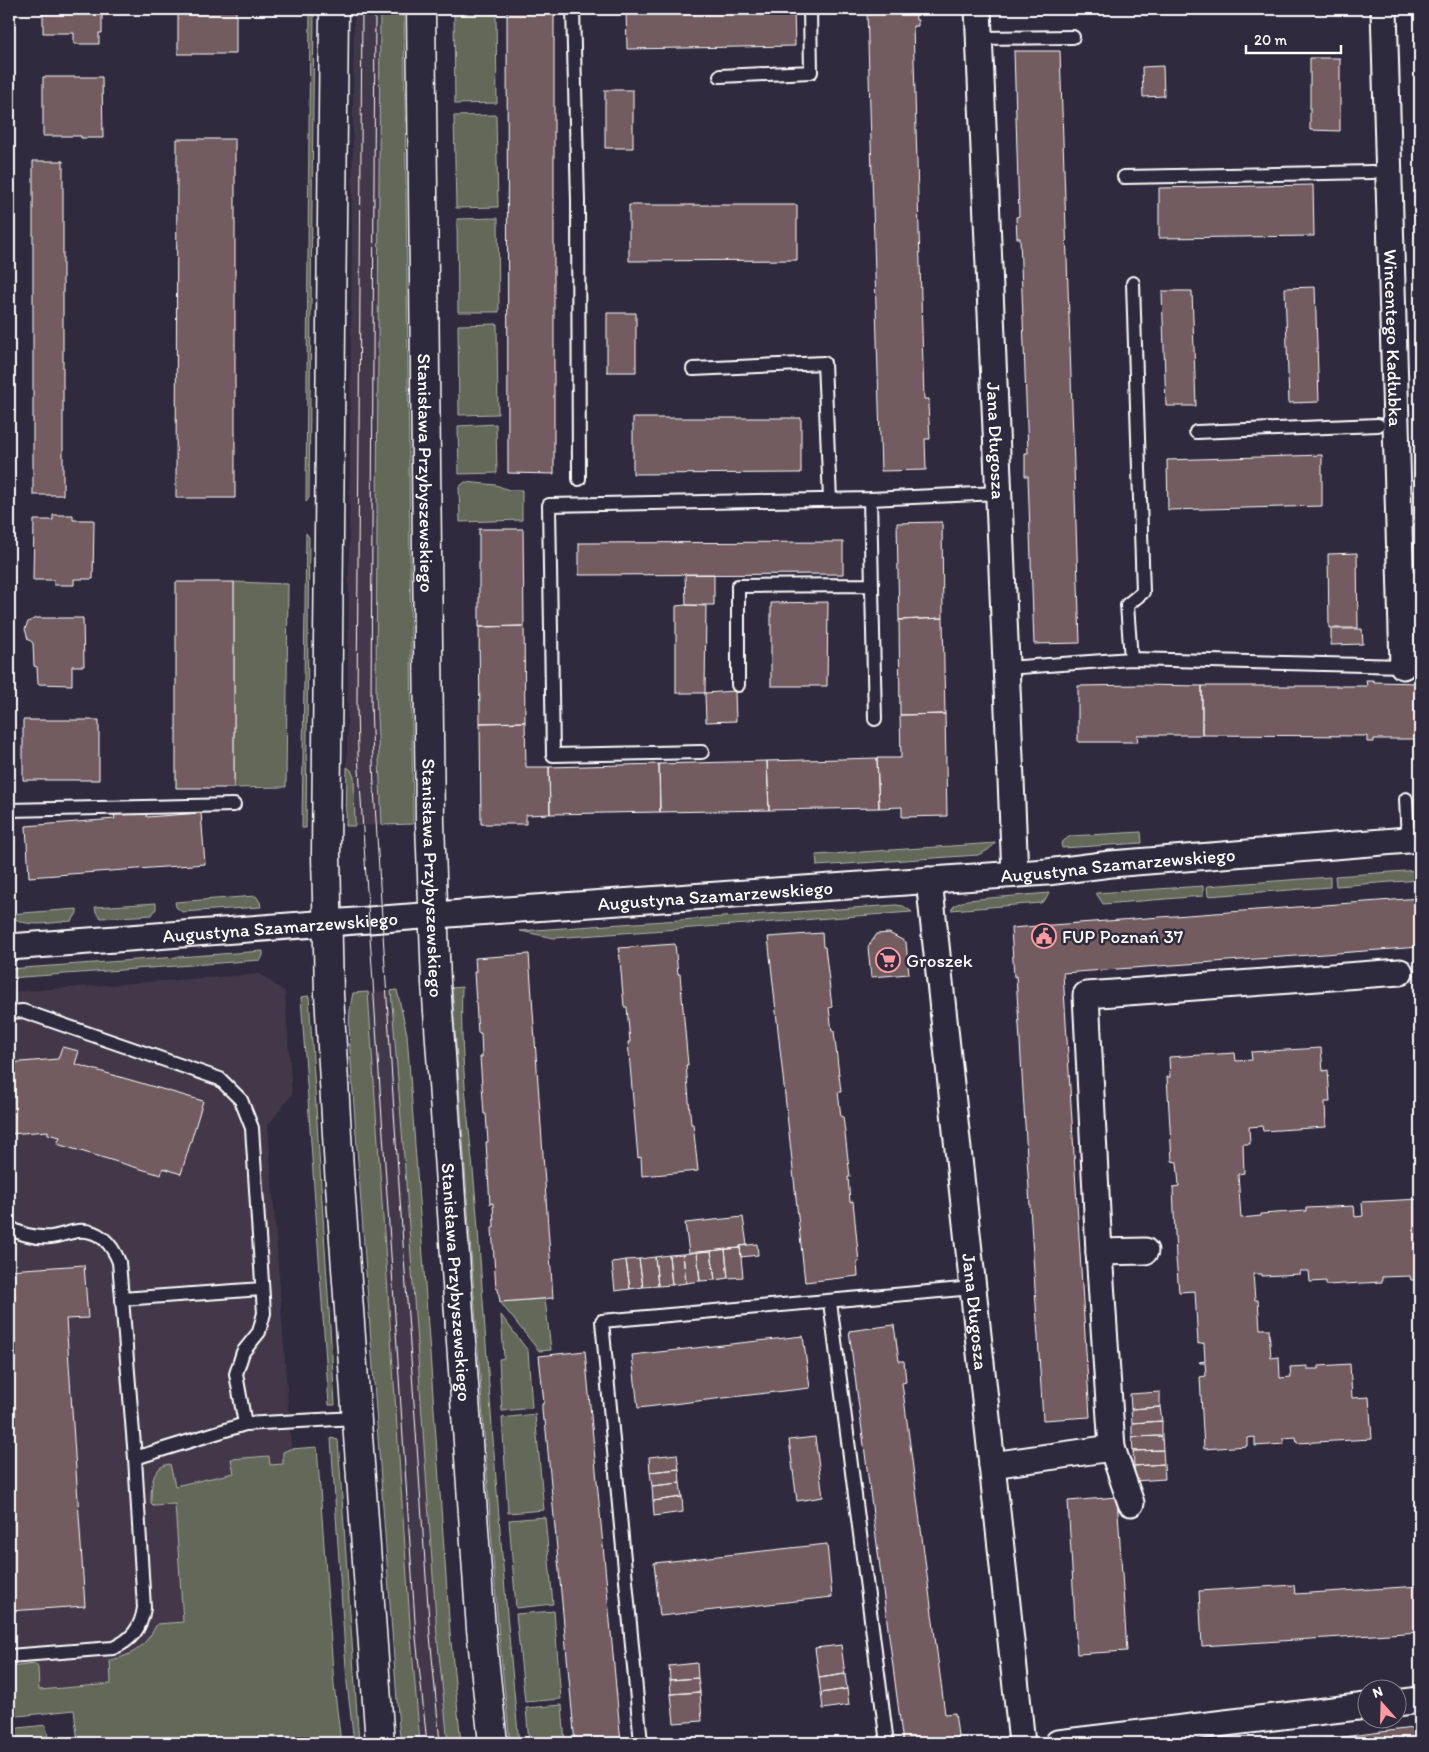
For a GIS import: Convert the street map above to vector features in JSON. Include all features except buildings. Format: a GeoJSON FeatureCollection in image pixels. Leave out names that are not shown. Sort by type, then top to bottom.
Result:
{"type":"FeatureCollection","features":[{"type":"Feature","properties":{"kind":"main road"},"geometry":{"type":"LineString","coordinates":[[334,9],[326,854],[329,994],[356,1418],[380,1743]]}},
{"type":"Feature","properties":{"kind":"main road","name":"Stanisława Przybyszewskiego"},"geometry":{"type":"LineString","coordinates":[[421,9],[430,823],[436,996],[480,1609],[493,1743]]}},
{"type":"Feature","properties":{"kind":"street","name":"Jana Długosza"},"geometry":{"type":"LineString","coordinates":[[978,9],[1015,874]]}},
{"type":"Feature","properties":{"kind":"street","name":"Wincentego Kadłubka"},"geometry":{"type":"LineString","coordinates":[[1384,9],[1410,578],[1403,666]]}},
{"type":"Feature","properties":{"kind":"street","name":"Augustyna Szamarzewskiego"},"geometry":{"type":"LineString","coordinates":[[9,947],[1015,874],[1121,863],[1414,839]]}},
{"type":"Feature","properties":{"kind":"street","name":"Jana Długosza"},"geometry":{"type":"LineString","coordinates":[[929,880],[1022,1743]]}},
{"type":"Feature","properties":{"kind":"street"},"geometry":{"type":"LineString","coordinates":[[1131,1503],[1112,1448],[1099,1252],[1086,995],[1400,972]]}},
{"type":"Feature","properties":{"kind":"street"},"geometry":{"type":"LineString","coordinates":[[1099,1252],[1145,1252]]}},
{"type":"Feature","properties":{"kind":"street"},"geometry":{"type":"LineString","coordinates":[[992,1465],[1112,1448]]}},
{"type":"Feature","properties":{"kind":"street"},"geometry":{"type":"LineString","coordinates":[[1406,1702],[1420,1700]]}},
{"type":"Feature","properties":{"kind":"street"},"geometry":{"type":"LineString","coordinates":[[1058,1743],[1356,1707]]}},
{"type":"Feature","properties":{"kind":"lane"},"geometry":{"type":"LineString","coordinates":[[573,9],[578,201],[579,479]]}},
{"type":"Feature","properties":{"kind":"lane"},"geometry":{"type":"LineString","coordinates":[[720,76],[812,72],[810,9]]}},
{"type":"Feature","properties":{"kind":"lane"},"geometry":{"type":"LineString","coordinates":[[979,38],[1073,37]]}},
{"type":"Feature","properties":{"kind":"lane"},"geometry":{"type":"LineString","coordinates":[[1124,177],[1372,172]]}},
{"type":"Feature","properties":{"kind":"lane"},"geometry":{"type":"LineString","coordinates":[[1131,660],[1127,605],[1143,592],[1133,283]]}},
{"type":"Feature","properties":{"kind":"lane"},"geometry":{"type":"LineString","coordinates":[[693,369],[824,363],[830,499]]}},
{"type":"Feature","properties":{"kind":"lane"},"geometry":{"type":"LineString","coordinates":[[1196,432],[1378,425]]}},
{"type":"Feature","properties":{"kind":"lane"},"geometry":{"type":"LineString","coordinates":[[702,752],[553,755],[549,505],[870,499],[998,493]]}},
{"type":"Feature","properties":{"kind":"lane"},"geometry":{"type":"LineString","coordinates":[[870,499],[875,720]]}},
{"type":"Feature","properties":{"kind":"lane"},"geometry":{"type":"LineString","coordinates":[[738,685],[738,586],[872,585]]}},
{"type":"Feature","properties":{"kind":"lane"},"geometry":{"type":"LineString","coordinates":[[1006,668],[1131,660],[1403,666]]}},
{"type":"Feature","properties":{"kind":"lane"},"geometry":{"type":"LineString","coordinates":[[1406,799],[1414,839]]}},
{"type":"Feature","properties":{"kind":"lane"},"geometry":{"type":"LineString","coordinates":[[9,810],[234,805]]}},
{"type":"Feature","properties":{"kind":"lane"},"geometry":{"type":"LineString","coordinates":[[9,1012],[23,1011],[220,1079],[241,1100],[252,1128],[264,1313],[259,1332],[242,1352],[236,1374],[245,1424]]}},
{"type":"Feature","properties":{"kind":"lane"},"geometry":{"type":"LineString","coordinates":[[9,1228],[26,1235],[52,1237],[78,1231],[89,1232],[109,1242],[119,1262],[135,1458],[144,1608],[139,1628],[128,1640],[113,1648],[9,1656]]}},
{"type":"Feature","properties":{"kind":"lane"},"geometry":{"type":"LineString","coordinates":[[641,1743],[602,1322],[973,1288]]}},
{"type":"Feature","properties":{"kind":"lane"},"geometry":{"type":"LineString","coordinates":[[122,1299],[262,1289]]}},
{"type":"Feature","properties":{"kind":"lane"},"geometry":{"type":"LineString","coordinates":[[830,1302],[887,1743]]}},
{"type":"Feature","properties":{"kind":"lane"},"geometry":{"type":"LineString","coordinates":[[135,1458],[245,1424],[356,1418]]}},
{"type":"Feature","properties":{"kind":"shaded area"},"geometry":{"type":"Polygon","coordinates":[[[354,9],[381,9],[376,694],[382,825],[355,826],[354,777],[351,770],[347,767],[354,9]]]}},
{"type":"Feature","properties":{"kind":"shaded area"},"geometry":{"type":"Polygon","coordinates":[[[260,974],[285,992],[292,1095],[268,1125],[293,1473],[334,1685],[9,1717],[9,992],[260,974]]]}},
{"type":"Feature","properties":{"kind":"shaded area"},"geometry":{"type":"Polygon","coordinates":[[[391,991],[437,1634],[448,1743],[420,1743],[411,1638],[368,992],[391,991]]]}},
{"type":"Feature","properties":{"kind":"green space"},"geometry":{"type":"Polygon","coordinates":[[[310,9],[314,9],[309,498],[306,502],[310,9]]]}},
{"type":"Feature","properties":{"kind":"green space"},"geometry":{"type":"Polygon","coordinates":[[[380,9],[404,9],[413,824],[382,825],[376,694],[380,9]]]}},
{"type":"Feature","properties":{"kind":"green space"},"geometry":{"type":"Polygon","coordinates":[[[454,13],[496,13],[497,103],[455,104],[454,13]]]}},
{"type":"Feature","properties":{"kind":"green space"},"geometry":{"type":"Polygon","coordinates":[[[496,115],[498,207],[456,208],[454,116],[496,115]]]}},
{"type":"Feature","properties":{"kind":"green space"},"geometry":{"type":"Polygon","coordinates":[[[498,218],[499,312],[458,312],[457,219],[498,218]]]}},
{"type":"Feature","properties":{"kind":"green space"},"geometry":{"type":"Polygon","coordinates":[[[497,324],[498,414],[459,415],[458,325],[497,324]]]}},
{"type":"Feature","properties":{"kind":"green space"},"geometry":{"type":"Polygon","coordinates":[[[496,424],[497,473],[459,474],[458,426],[496,424]]]}},
{"type":"Feature","properties":{"kind":"green space"},"geometry":{"type":"Polygon","coordinates":[[[465,482],[496,485],[509,490],[522,490],[522,520],[460,522],[459,487],[465,482]]]}},
{"type":"Feature","properties":{"kind":"green space"},"geometry":{"type":"Polygon","coordinates":[[[306,533],[309,537],[306,828],[302,828],[306,533]]]}},
{"type":"Feature","properties":{"kind":"green space"},"geometry":{"type":"Polygon","coordinates":[[[234,582],[288,584],[286,787],[234,788],[234,582]]]}},
{"type":"Feature","properties":{"kind":"green space"},"geometry":{"type":"Polygon","coordinates":[[[347,767],[351,770],[354,777],[355,826],[346,826],[347,767]]]}},
{"type":"Feature","properties":{"kind":"green space"},"geometry":{"type":"Polygon","coordinates":[[[1141,832],[1142,843],[1062,848],[1061,843],[1070,836],[1141,832]]]}},
{"type":"Feature","properties":{"kind":"green space"},"geometry":{"type":"Polygon","coordinates":[[[996,843],[978,855],[817,866],[816,855],[996,843]]]}},
{"type":"Feature","properties":{"kind":"green space"},"geometry":{"type":"Polygon","coordinates":[[[1420,870],[1420,880],[1336,886],[1335,876],[1420,870]]]}},
{"type":"Feature","properties":{"kind":"green space"},"geometry":{"type":"Polygon","coordinates":[[[1330,877],[1330,887],[1208,896],[1207,886],[1330,877]]]}},
{"type":"Feature","properties":{"kind":"green space"},"geometry":{"type":"Polygon","coordinates":[[[1203,886],[1203,896],[1103,904],[1096,893],[1203,886]]]}},
{"type":"Feature","properties":{"kind":"green space"},"geometry":{"type":"Polygon","coordinates":[[[1049,893],[1041,903],[951,910],[955,905],[967,900],[1049,893]]]}},
{"type":"Feature","properties":{"kind":"green space"},"geometry":{"type":"Polygon","coordinates":[[[256,896],[261,907],[182,912],[176,907],[175,902],[256,896]]]}},
{"type":"Feature","properties":{"kind":"green space"},"geometry":{"type":"Polygon","coordinates":[[[156,903],[156,909],[152,915],[101,918],[96,912],[95,907],[156,903]]]}},
{"type":"Feature","properties":{"kind":"green space"},"geometry":{"type":"Polygon","coordinates":[[[903,906],[912,912],[554,938],[520,931],[903,906]]]}},
{"type":"Feature","properties":{"kind":"green space"},"geometry":{"type":"Polygon","coordinates":[[[77,909],[77,913],[72,921],[39,924],[22,922],[9,914],[77,909]]]}},
{"type":"Feature","properties":{"kind":"green space"},"geometry":{"type":"Polygon","coordinates":[[[263,951],[261,960],[9,978],[9,969],[263,951]]]}},
{"type":"Feature","properties":{"kind":"green space"},"geometry":{"type":"Polygon","coordinates":[[[462,987],[464,1078],[476,1200],[502,1551],[519,1743],[510,1743],[498,1627],[452,988],[462,987]]]}},
{"type":"Feature","properties":{"kind":"green space"},"geometry":{"type":"Polygon","coordinates":[[[397,990],[407,1034],[450,1632],[461,1743],[448,1743],[437,1634],[391,991],[397,990]]]}},
{"type":"Feature","properties":{"kind":"green space"},"geometry":{"type":"Polygon","coordinates":[[[368,992],[411,1638],[420,1743],[401,1743],[399,1728],[350,1051],[349,1029],[353,993],[368,992]]]}},
{"type":"Feature","properties":{"kind":"green space"},"geometry":{"type":"Polygon","coordinates":[[[309,996],[335,1405],[329,1405],[301,997],[309,996]]]}},
{"type":"Feature","properties":{"kind":"green space"},"geometry":{"type":"Polygon","coordinates":[[[545,1299],[551,1350],[539,1351],[500,1302],[545,1299]]]}},
{"type":"Feature","properties":{"kind":"green space"},"geometry":{"type":"Polygon","coordinates":[[[501,1315],[528,1351],[532,1408],[502,1411],[499,1359],[504,1358],[501,1315]]]}},
{"type":"Feature","properties":{"kind":"green space"},"geometry":{"type":"Polygon","coordinates":[[[535,1414],[544,1510],[508,1513],[502,1418],[535,1414]]]}},
{"type":"Feature","properties":{"kind":"green space"},"geometry":{"type":"Polygon","coordinates":[[[331,1438],[338,1440],[359,1743],[354,1743],[347,1683],[331,1438]]]}},
{"type":"Feature","properties":{"kind":"green space"},"geometry":{"type":"Polygon","coordinates":[[[317,1447],[334,1685],[341,1743],[78,1743],[74,1710],[9,1717],[9,1667],[36,1664],[38,1668],[39,1690],[111,1684],[110,1660],[133,1652],[143,1644],[157,1624],[183,1622],[175,1504],[153,1505],[151,1503],[153,1479],[159,1469],[170,1464],[175,1486],[234,1473],[231,1459],[269,1456],[270,1465],[283,1464],[283,1452],[290,1449],[317,1447]]]}},
{"type":"Feature","properties":{"kind":"green space"},"geometry":{"type":"Polygon","coordinates":[[[545,1517],[553,1604],[516,1608],[509,1520],[545,1517]]]}},
{"type":"Feature","properties":{"kind":"green space"},"geometry":{"type":"Polygon","coordinates":[[[554,1611],[561,1699],[525,1702],[516,1614],[554,1611]]]}},
{"type":"Feature","properties":{"kind":"green space"},"geometry":{"type":"Polygon","coordinates":[[[562,1705],[565,1743],[529,1743],[526,1708],[562,1705]]]}},
{"type":"Feature","properties":{"kind":"green space"},"geometry":{"type":"Polygon","coordinates":[[[46,1725],[49,1743],[9,1743],[9,1729],[46,1725]]]}},
{"type":"Feature","properties":{"kind":"tram line"},"geometry":{"type":"LineString","coordinates":[[362,9],[358,754],[416,1637],[427,1743]]}},
{"type":"Feature","properties":{"kind":"tram line"},"geometry":{"type":"LineString","coordinates":[[375,9],[371,703],[374,788],[430,1635],[440,1743]]}},
{"type":"Feature","properties":{"kind":"place","name":"FUP Poznań 37"},"geometry":{"type":"Point","coordinates":[1044,936]}},
{"type":"Feature","properties":{"kind":"place","name":"Groszek"},"geometry":{"type":"Point","coordinates":[888,960]}}]}
